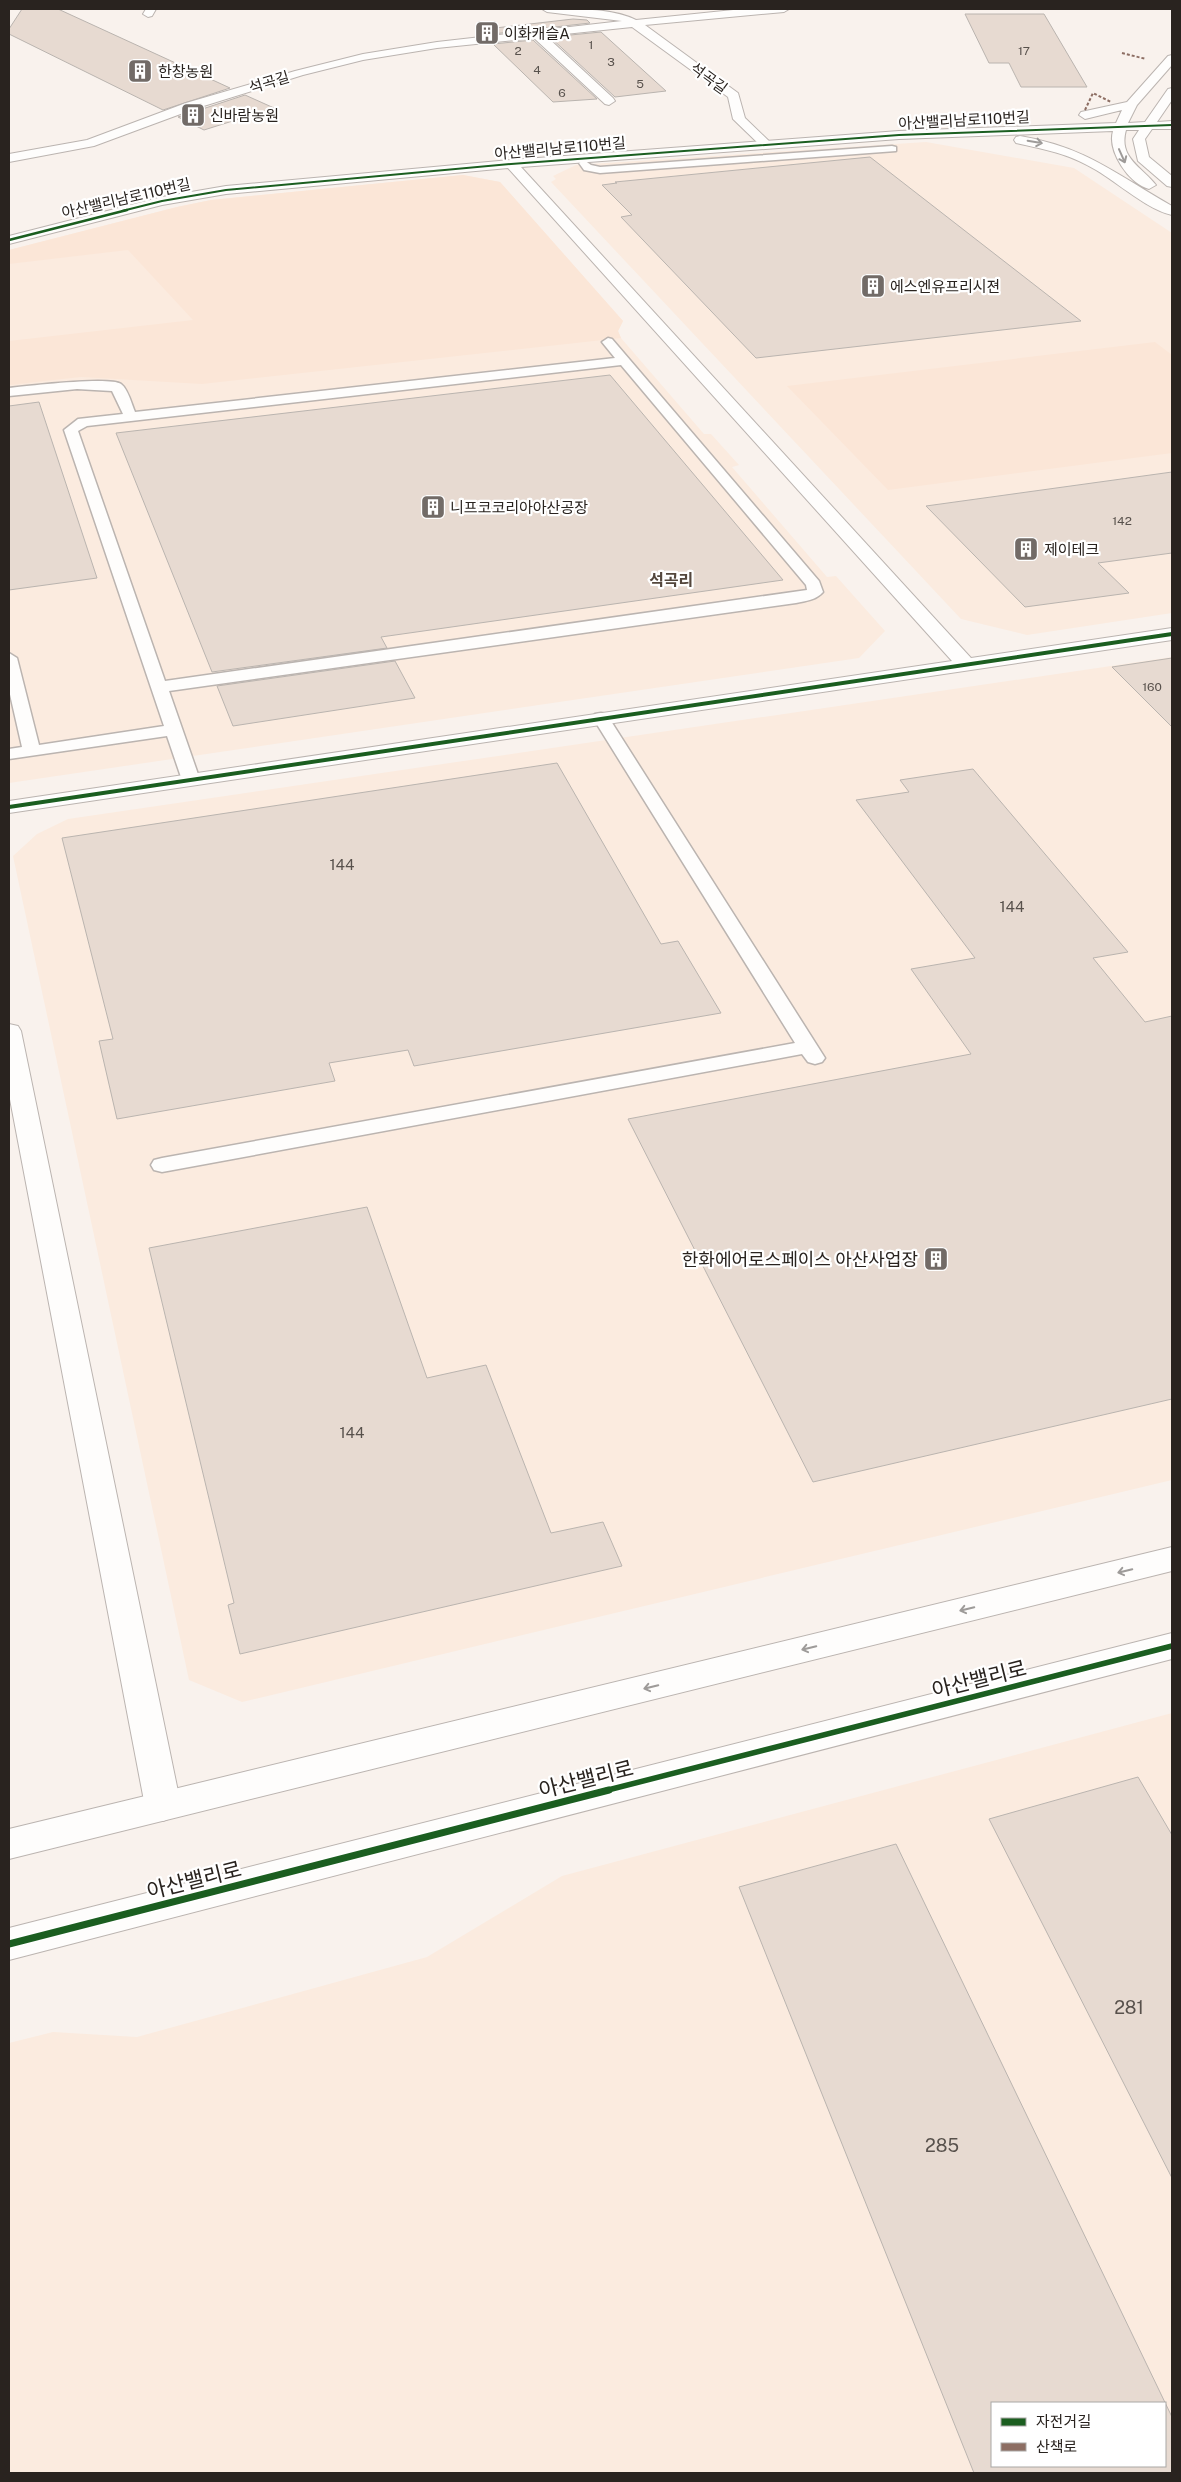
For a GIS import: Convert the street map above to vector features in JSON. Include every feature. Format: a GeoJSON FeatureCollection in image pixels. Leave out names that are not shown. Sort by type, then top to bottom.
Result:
{"type":"FeatureCollection","features":[{"type":"Feature","properties":{"kind":"street","name":"석곡길"},"geometry":{"type":"LineString","coordinates":[[547,9],[624,18],[636,24],[734,96],[739,119],[766,144]]}},
{"type":"Feature","properties":{"kind":"street","name":"석곡길"},"geometry":{"type":"LineString","coordinates":[[9,158],[90,143],[190,106],[332,64],[429,46],[636,24],[710,14],[784,9]]}},
{"type":"Feature","properties":{"kind":"street"},"geometry":{"type":"LineString","coordinates":[[537,34],[609,101]]}},
{"type":"Feature","properties":{"kind":"street"},"geometry":{"type":"LineString","coordinates":[[1172,58],[1130,106],[1119,127],[1116,139],[1123,162],[1142,181],[1172,201]]}},
{"type":"Feature","properties":{"kind":"street"},"geometry":{"type":"LineString","coordinates":[[1172,92],[1146,126],[1139,139],[1143,158],[1172,183]]}},
{"type":"Feature","properties":{"kind":"street"},"geometry":{"type":"LineString","coordinates":[[899,135],[983,124],[1096,114],[1130,106]]}},
{"type":"Feature","properties":{"kind":"street","name":"아산밸리남로110번길"},"geometry":{"type":"LineString","coordinates":[[9,240],[194,194],[511,164],[766,144],[899,135],[1172,125]]}},
{"type":"Feature","properties":{"kind":"street"},"geometry":{"type":"LineString","coordinates":[[899,135],[967,135],[1035,142],[1068,151],[1086,158],[1172,211]]}},
{"type":"Feature","properties":{"kind":"street"},"geometry":{"type":"LineString","coordinates":[[511,164],[966,664]]}},
{"type":"Feature","properties":{"kind":"street"},"geometry":{"type":"LineString","coordinates":[[9,807],[1172,634]]}},
{"type":"Feature","properties":{"kind":"street"},"geometry":{"type":"LineString","coordinates":[[9,1031],[163,1806]]}},
{"type":"Feature","properties":{"kind":"street"},"geometry":{"type":"LineString","coordinates":[[9,1844],[1172,1559]]}},
{"type":"Feature","properties":{"kind":"street","name":"아산밸리로"},"geometry":{"type":"LineString","coordinates":[[9,1944],[1172,1646]]}},
{"type":"Feature","properties":{"kind":"lane"},"geometry":{"type":"LineString","coordinates":[[584,163],[588,168],[600,170],[892,149]]}},
{"type":"Feature","properties":{"kind":"lane"},"geometry":{"type":"LineString","coordinates":[[159,687],[808,596],[815,592],[814,584],[608,342]]}},
{"type":"Feature","properties":{"kind":"lane"},"geometry":{"type":"LineString","coordinates":[[191,780],[71,430],[83,422],[131,416],[624,361]]}},
{"type":"Feature","properties":{"kind":"lane"},"geometry":{"type":"LineString","coordinates":[[9,392],[77,385],[117,387],[131,416]]}},
{"type":"Feature","properties":{"kind":"lane"},"geometry":{"type":"LineString","coordinates":[[9,658],[32,751]]}},
{"type":"Feature","properties":{"kind":"lane"},"geometry":{"type":"LineString","coordinates":[[162,1165],[811,1053],[601,718]]}},
{"type":"Feature","properties":{"kind":"lane"},"geometry":{"type":"LineString","coordinates":[[9,754],[174,730]]}},
{"type":"Feature","properties":{"kind":"shaded area"},"geometry":{"type":"Polygon","coordinates":[[[926,142],[1074,168],[1172,233],[1172,613],[1027,635],[961,619],[551,182],[556,179],[553,176],[576,165],[926,142]]]}},
{"type":"Feature","properties":{"kind":"shaded area"},"geometry":{"type":"Polygon","coordinates":[[[463,175],[500,182],[623,321],[618,331],[621,338],[704,434],[711,434],[739,465],[732,467],[827,577],[836,576],[885,631],[859,658],[9,783],[9,250],[211,200],[463,175]]]}},
{"type":"Feature","properties":{"kind":"shaded area"},"geometry":{"type":"Polygon","coordinates":[[[463,175],[500,182],[623,321],[618,331],[621,338],[202,384],[81,377],[9,385],[9,341],[193,320],[128,250],[9,264],[9,250],[211,200],[463,175]]]}},
{"type":"Feature","properties":{"kind":"shaded area"},"geometry":{"type":"Polygon","coordinates":[[[1155,342],[1172,355],[1172,453],[888,490],[787,386],[1155,342]]]}},
{"type":"Feature","properties":{"kind":"shaded area"},"geometry":{"type":"Polygon","coordinates":[[[1172,657],[1172,1480],[242,1702],[189,1680],[13,856],[37,834],[68,819],[1172,657]]]}},
{"type":"Feature","properties":{"kind":"shaded area"},"geometry":{"type":"Polygon","coordinates":[[[1172,1713],[1172,2473],[9,2473],[9,2043],[53,2032],[137,2037],[427,1957],[562,1876],[1172,1713]]]}},
{"type":"Feature","properties":{"kind":"building"},"geometry":{"type":"Polygon","coordinates":[[[22,9],[58,9],[230,88],[163,110],[9,34],[9,29],[22,9]]]}},
{"type":"Feature","properties":{"kind":"building"},"geometry":{"type":"Polygon","coordinates":[[[965,14],[1044,14],[1087,87],[1021,87],[1009,63],[989,63],[965,14]]]}},
{"type":"Feature","properties":{"kind":"building"},"geometry":{"type":"Polygon","coordinates":[[[573,19],[587,20],[590,23],[484,35],[478,30],[573,19]]]}},
{"type":"Feature","properties":{"kind":"building"},"geometry":{"type":"Polygon","coordinates":[[[601,32],[666,91],[615,97],[550,37],[601,32]]]}},
{"type":"Feature","properties":{"kind":"building"},"geometry":{"type":"Polygon","coordinates":[[[533,40],[597,99],[553,102],[493,44],[533,40]]]}},
{"type":"Feature","properties":{"kind":"building"},"geometry":{"type":"Polygon","coordinates":[[[245,95],[274,108],[204,130],[178,117],[245,95]]]}},
{"type":"Feature","properties":{"kind":"building","name":"에스엔유프리시젼"},"geometry":{"type":"Polygon","coordinates":[[[870,157],[1081,321],[756,358],[621,217],[632,215],[602,185],[617,183],[615,182],[870,157]]]}},
{"type":"Feature","properties":{"kind":"building","name":"니프코코리아아산공장"},"geometry":{"type":"Polygon","coordinates":[[[610,375],[783,580],[381,637],[387,648],[212,672],[116,433],[610,375]]]}},
{"type":"Feature","properties":{"kind":"building"},"geometry":{"type":"Polygon","coordinates":[[[39,402],[97,578],[9,590],[9,406],[39,402]]]}},
{"type":"Feature","properties":{"kind":"building"},"geometry":{"type":"Polygon","coordinates":[[[1172,472],[1172,553],[1098,563],[1129,593],[1025,607],[926,506],[1172,472]]]}},
{"type":"Feature","properties":{"kind":"building"},"geometry":{"type":"Polygon","coordinates":[[[1172,658],[1172,727],[1112,667],[1172,658]]]}},
{"type":"Feature","properties":{"kind":"building"},"geometry":{"type":"Polygon","coordinates":[[[395,661],[415,698],[233,726],[217,686],[395,661]]]}},
{"type":"Feature","properties":{"kind":"building"},"geometry":{"type":"Polygon","coordinates":[[[557,763],[661,944],[678,941],[721,1013],[414,1066],[408,1050],[329,1063],[335,1081],[117,1119],[99,1041],[113,1039],[62,838],[557,763]]]}},
{"type":"Feature","properties":{"kind":"building","name":"한화에어로스페이스 아산사업장"},"geometry":{"type":"Polygon","coordinates":[[[973,769],[1128,952],[1093,958],[1145,1022],[1172,1016],[1172,1399],[813,1482],[628,1119],[971,1054],[911,969],[975,958],[856,800],[909,792],[900,780],[973,769]]]}},
{"type":"Feature","properties":{"kind":"building"},"geometry":{"type":"Polygon","coordinates":[[[367,1207],[427,1378],[486,1365],[551,1533],[603,1522],[622,1566],[240,1654],[228,1605],[234,1603],[149,1248],[367,1207]]]}},
{"type":"Feature","properties":{"kind":"building"},"geometry":{"type":"Polygon","coordinates":[[[1138,1777],[1172,1835],[1172,2178],[989,1819],[1138,1777]]]}},
{"type":"Feature","properties":{"kind":"building"},"geometry":{"type":"Polygon","coordinates":[[[896,1844],[1165,2402],[991,2402],[991,2467],[1166,2467],[1166,2405],[1172,2417],[1172,2473],[974,2473],[739,1887],[896,1844]]]}},
{"type":"Feature","properties":{"kind":"marked path"},"geometry":{"type":"LineString","coordinates":[[1122,53],[1146,59]]}},
{"type":"Feature","properties":{"kind":"marked path"},"geometry":{"type":"LineString","coordinates":[[1085,110],[1093,93],[1111,102]]}},
{"type":"Feature","properties":{"kind":"cycle path"},"geometry":{"type":"LineString","coordinates":[[9,240],[162,201],[226,190],[511,164],[899,135],[1172,125]]}},
{"type":"Feature","properties":{"kind":"cycle path"},"geometry":{"type":"LineString","coordinates":[[9,807],[1172,634]]}},
{"type":"Feature","properties":{"kind":"cycle path"},"geometry":{"type":"LineString","coordinates":[[9,1944],[1172,1646]]}},
{"type":"Feature","properties":{"kind":"place","name":"이화캐슬A"},"geometry":{"type":"Point","coordinates":[487,33]}},
{"type":"Feature","properties":{"kind":"place","name":"한창농원"},"geometry":{"type":"Point","coordinates":[140,71]}},
{"type":"Feature","properties":{"kind":"place","name":"신바람농원"},"geometry":{"type":"Point","coordinates":[193,115]}},
{"type":"Feature","properties":{"kind":"place","name":"에스엔유프리시젼"},"geometry":{"type":"Point","coordinates":[873,286]}},
{"type":"Feature","properties":{"kind":"place","name":"니프코코리아아산공장"},"geometry":{"type":"Point","coordinates":[433,507]}},
{"type":"Feature","properties":{"kind":"place","name":"제이테크"},"geometry":{"type":"Point","coordinates":[1026,549]}},
{"type":"Feature","properties":{"kind":"place","name":"한화에어로스페이스 아산사업장"},"geometry":{"type":"Point","coordinates":[936,1259]}},
{"type":"Feature","properties":{"kind":"district","name":"석곡리"},"geometry":{"type":"Point","coordinates":[671,580]}}]}
